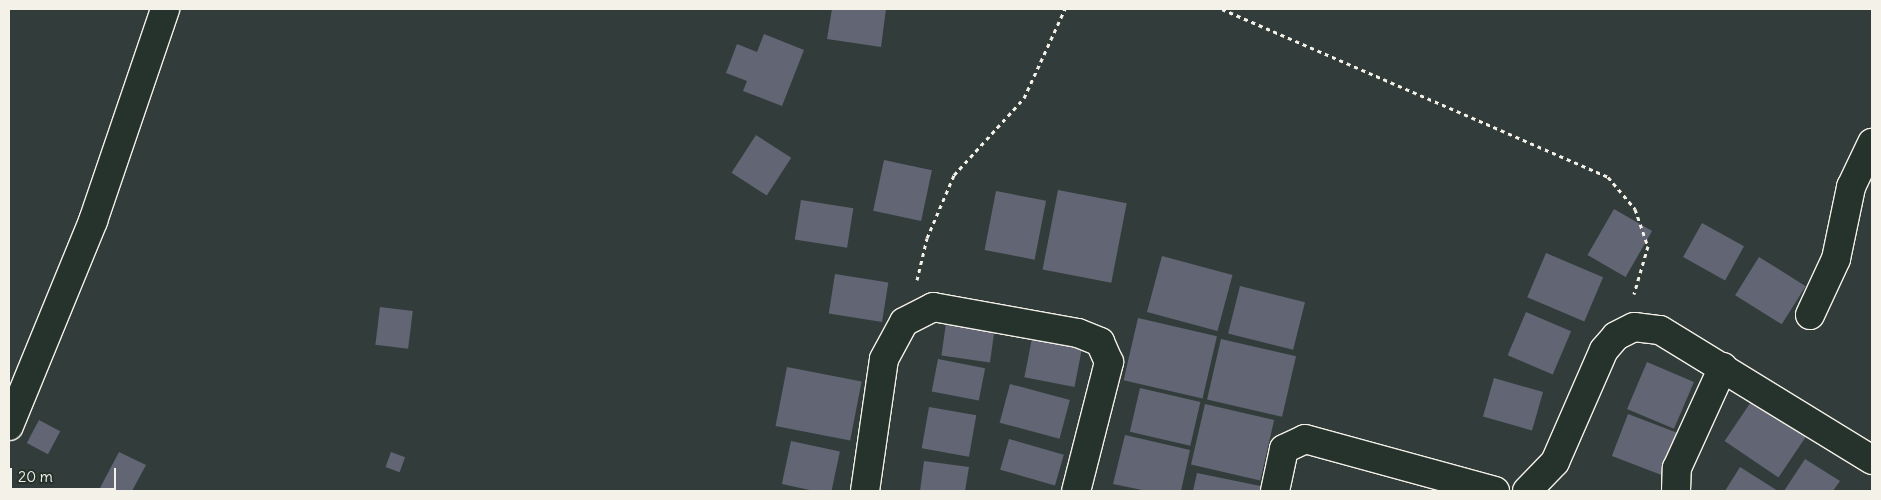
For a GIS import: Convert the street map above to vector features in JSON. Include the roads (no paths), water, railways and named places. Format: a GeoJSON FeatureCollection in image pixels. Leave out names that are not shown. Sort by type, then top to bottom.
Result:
{"type":"FeatureCollection","features":[{"type":"Feature","properties":{"kind":"street"},"geometry":{"type":"LineString","coordinates":[[9,426],[93,221],[165,9]]}},
{"type":"Feature","properties":{"kind":"street"},"geometry":{"type":"LineString","coordinates":[[1810,315],[1836,259],[1851,187],[1872,143]]}},
{"type":"Feature","properties":{"kind":"street"},"geometry":{"type":"LineString","coordinates":[[865,491],[884,359],[893,337],[920,311],[952,310],[1090,335],[1100,342],[1109,362],[1076,491]]}},
{"type":"Feature","properties":{"kind":"street"},"geometry":{"type":"LineString","coordinates":[[1527,491],[1555,462],[1604,350],[1624,330],[1660,330],[1872,460]]}},
{"type":"Feature","properties":{"kind":"street"},"geometry":{"type":"LineString","coordinates":[[1676,491],[1677,468],[1723,367]]}},
{"type":"Feature","properties":{"kind":"street"},"geometry":{"type":"LineString","coordinates":[[1275,491],[1284,449],[1305,439],[1496,491]]}}]}
